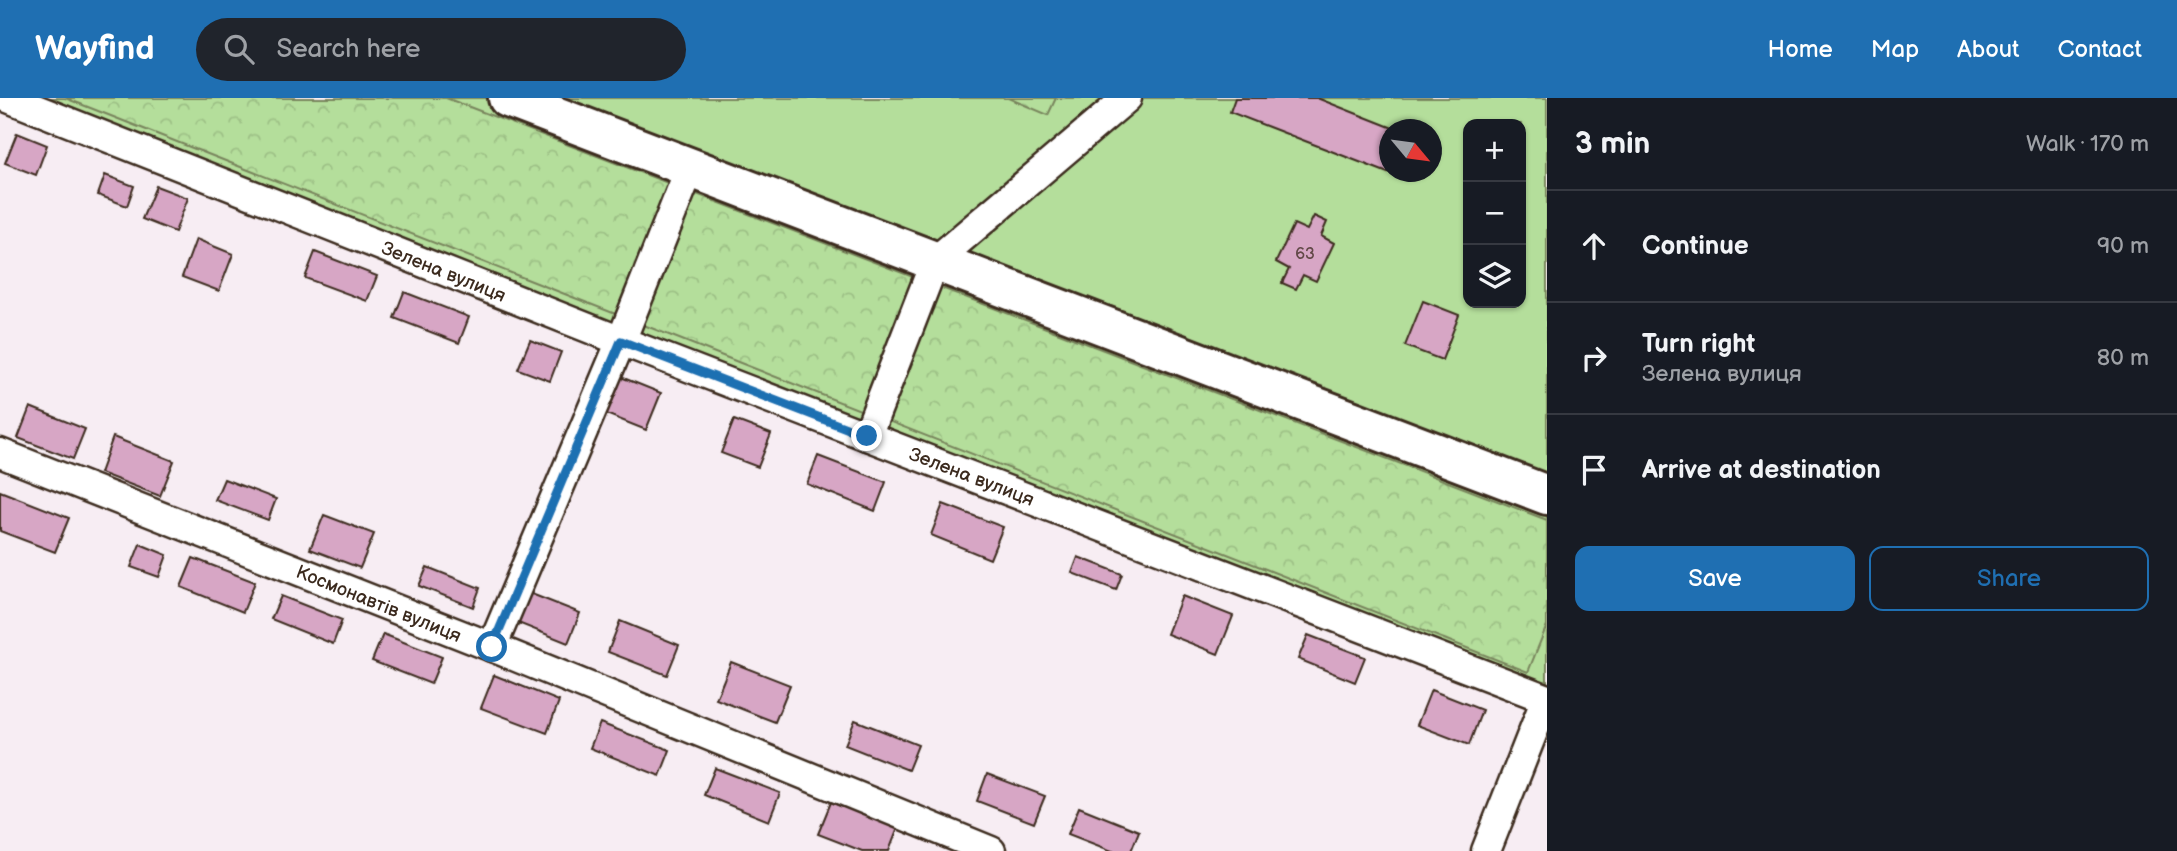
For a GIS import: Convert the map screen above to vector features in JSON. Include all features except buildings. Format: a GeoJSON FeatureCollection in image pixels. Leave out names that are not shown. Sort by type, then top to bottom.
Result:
{"type":"FeatureCollection","features":[{"type":"Feature","properties":{"kind":"street","name":"Зелена вулиця"},"geometry":{"type":"LineString","coordinates":[[8,98],[621,341],[1546,699]]}},
{"type":"Feature","properties":{"kind":"street"},"geometry":{"type":"LineString","coordinates":[[508,98],[1547,495]]}},
{"type":"Feature","properties":{"kind":"street"},"geometry":{"type":"LineString","coordinates":[[867,436],[935,261],[1127,98]]}},
{"type":"Feature","properties":{"kind":"street"},"geometry":{"type":"LineString","coordinates":[[492,647],[691,168]]}},
{"type":"Feature","properties":{"kind":"street","name":"Космонавтів вулиця"},"geometry":{"type":"LineString","coordinates":[[0,453],[492,647],[991,851]]}},
{"type":"Feature","properties":{"kind":"street"},"geometry":{"type":"LineString","coordinates":[[1486,851],[1546,699]]}},
{"type":"Feature","properties":{"kind":"green space"},"geometry":{"type":"Polygon","coordinates":[[[8,98],[1547,98],[1547,699],[8,98]]]}},
{"type":"Feature","properties":{"kind":"green space"},"geometry":{"type":"Polygon","coordinates":[[[65,98],[446,98],[1547,520],[1547,625],[1528,672],[65,98]]]}},
{"type":"Feature","properties":{"kind":"green space"},"geometry":{"type":"Polygon","coordinates":[[[1008,98],[1056,98],[1048,115],[1008,98]]]}},
{"type":"Feature","properties":{"kind":"route"},"geometry":{"type":"LineString","coordinates":[[492,647],[621,341],[867,436]]}}]}
